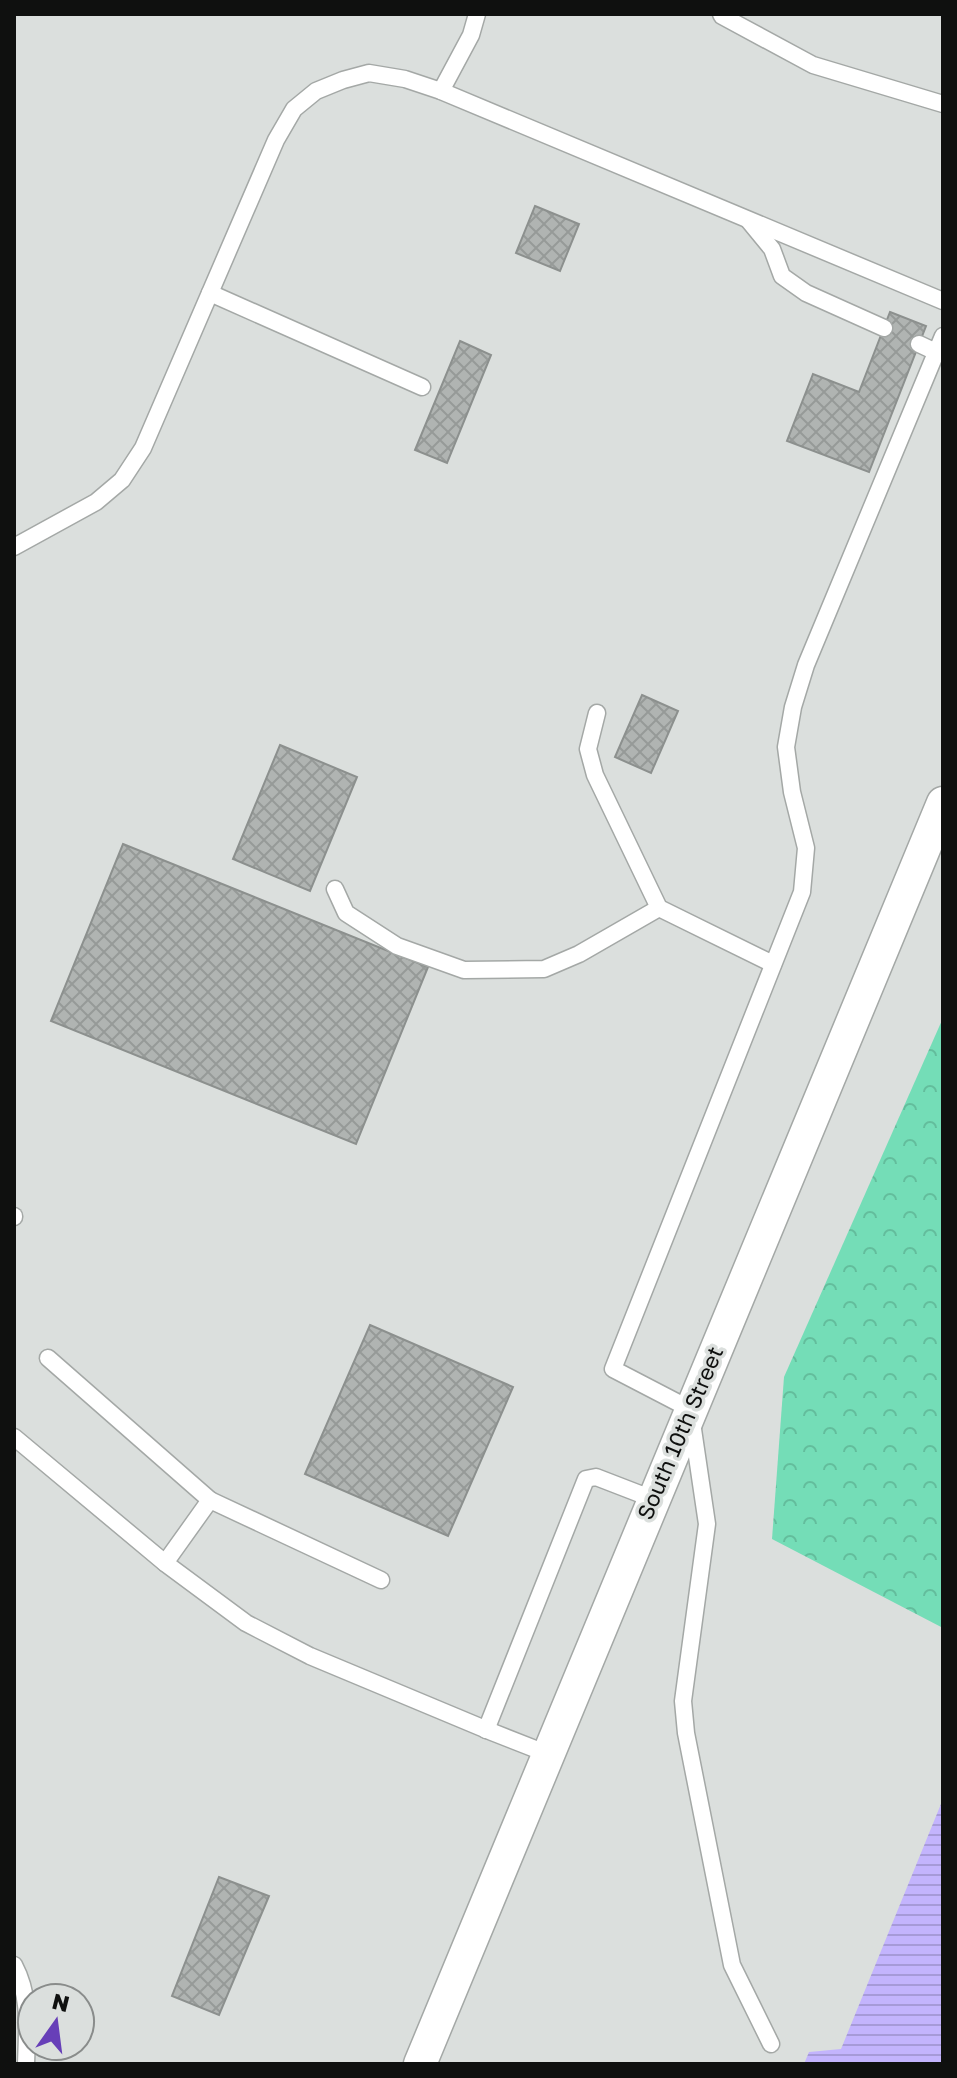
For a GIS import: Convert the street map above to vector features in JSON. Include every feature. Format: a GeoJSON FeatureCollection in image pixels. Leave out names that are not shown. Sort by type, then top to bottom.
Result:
{"type":"FeatureCollection","features":[{"type":"Feature","properties":{"kind":"street","name":"South 10th Street"},"geometry":{"type":"LineString","coordinates":[[420,2064],[943,803]]}},
{"type":"Feature","properties":{"kind":"lane"},"geometry":{"type":"LineString","coordinates":[[441,91],[471,35],[477,14]]}},
{"type":"Feature","properties":{"kind":"lane"},"geometry":{"type":"LineString","coordinates":[[721,14],[813,65],[943,104]]}},
{"type":"Feature","properties":{"kind":"lane"},"geometry":{"type":"LineString","coordinates":[[14,547],[96,502],[122,480],[143,448],[276,140],[294,109],[316,91],[369,73],[405,79],[441,91],[943,301]]}},
{"type":"Feature","properties":{"kind":"lane"},"geometry":{"type":"LineString","coordinates":[[748,219],[772,249],[782,276],[806,293],[884,328]]}},
{"type":"Feature","properties":{"kind":"lane"},"geometry":{"type":"LineString","coordinates":[[210,293],[422,387]]}},
{"type":"Feature","properties":{"kind":"lane"},"geometry":{"type":"LineString","coordinates":[[771,2044],[732,1965],[686,1733],[683,1701],[707,1524],[690,1409],[613,1369],[802,892],[806,848],[792,792],[786,747],[793,707],[806,665],[943,336]]}},
{"type":"Feature","properties":{"kind":"lane"},"geometry":{"type":"LineString","coordinates":[[919,344],[936,352]]}},
{"type":"Feature","properties":{"kind":"lane"},"geometry":{"type":"LineString","coordinates":[[597,713],[588,749],[595,775],[659,908],[773,964]]}},
{"type":"Feature","properties":{"kind":"lane"},"geometry":{"type":"LineString","coordinates":[[335,889],[346,913],[397,946],[464,970],[544,969],[579,954],[659,908]]}},
{"type":"Feature","properties":{"kind":"lane"},"geometry":{"type":"LineString","coordinates":[[48,1358],[210,1500],[381,1580]]}},
{"type":"Feature","properties":{"kind":"lane"},"geometry":{"type":"LineString","coordinates":[[14,1437],[165,1563],[246,1623],[310,1656],[548,1754]]}},
{"type":"Feature","properties":{"kind":"lane"},"geometry":{"type":"LineString","coordinates":[[486,1730],[586,1479],[596,1477],[653,1499]]}},
{"type":"Feature","properties":{"kind":"lane"},"geometry":{"type":"LineString","coordinates":[[165,1563],[210,1500]]}},
{"type":"Feature","properties":{"kind":"lane"},"geometry":{"type":"LineString","coordinates":[[14,1965],[24,1985],[28,2010],[26,2064]]}},
{"type":"Feature","properties":{"kind":"green space"},"geometry":{"type":"Polygon","coordinates":[[[943,1018],[943,1628],[772,1539],[784,1377],[943,1018]]]}},
{"type":"Feature","properties":{"kind":"shaded area"},"geometry":{"type":"Polygon","coordinates":[[[943,1799],[943,2064],[804,2064],[809,2052],[841,2049],[943,1799]]]}},
{"type":"Feature","properties":{"kind":"building"},"geometry":{"type":"Polygon","coordinates":[[[535,206],[579,224],[560,271],[516,253],[535,206]]]}},
{"type":"Feature","properties":{"kind":"building"},"geometry":{"type":"Polygon","coordinates":[[[890,312],[926,326],[869,472],[787,441],[813,374],[859,392],[890,312]]]}},
{"type":"Feature","properties":{"kind":"building"},"geometry":{"type":"Polygon","coordinates":[[[460,341],[491,355],[447,463],[415,450],[460,341]]]}},
{"type":"Feature","properties":{"kind":"building"},"geometry":{"type":"Polygon","coordinates":[[[642,695],[678,711],[651,773],[615,757],[642,695]]]}},
{"type":"Feature","properties":{"kind":"building"},"geometry":{"type":"Polygon","coordinates":[[[280,745],[357,777],[310,891],[233,859],[280,745]]]}},
{"type":"Feature","properties":{"kind":"building"},"geometry":{"type":"Polygon","coordinates":[[[123,844],[428,967],[356,1144],[51,1021],[123,844]]]}},
{"type":"Feature","properties":{"kind":"building"},"geometry":{"type":"Polygon","coordinates":[[[370,1325],[513,1387],[448,1536],[305,1474],[370,1325]]]}},
{"type":"Feature","properties":{"kind":"building"},"geometry":{"type":"Polygon","coordinates":[[[219,1877],[269,1896],[219,2015],[172,1996],[219,1877]]]}}]}
